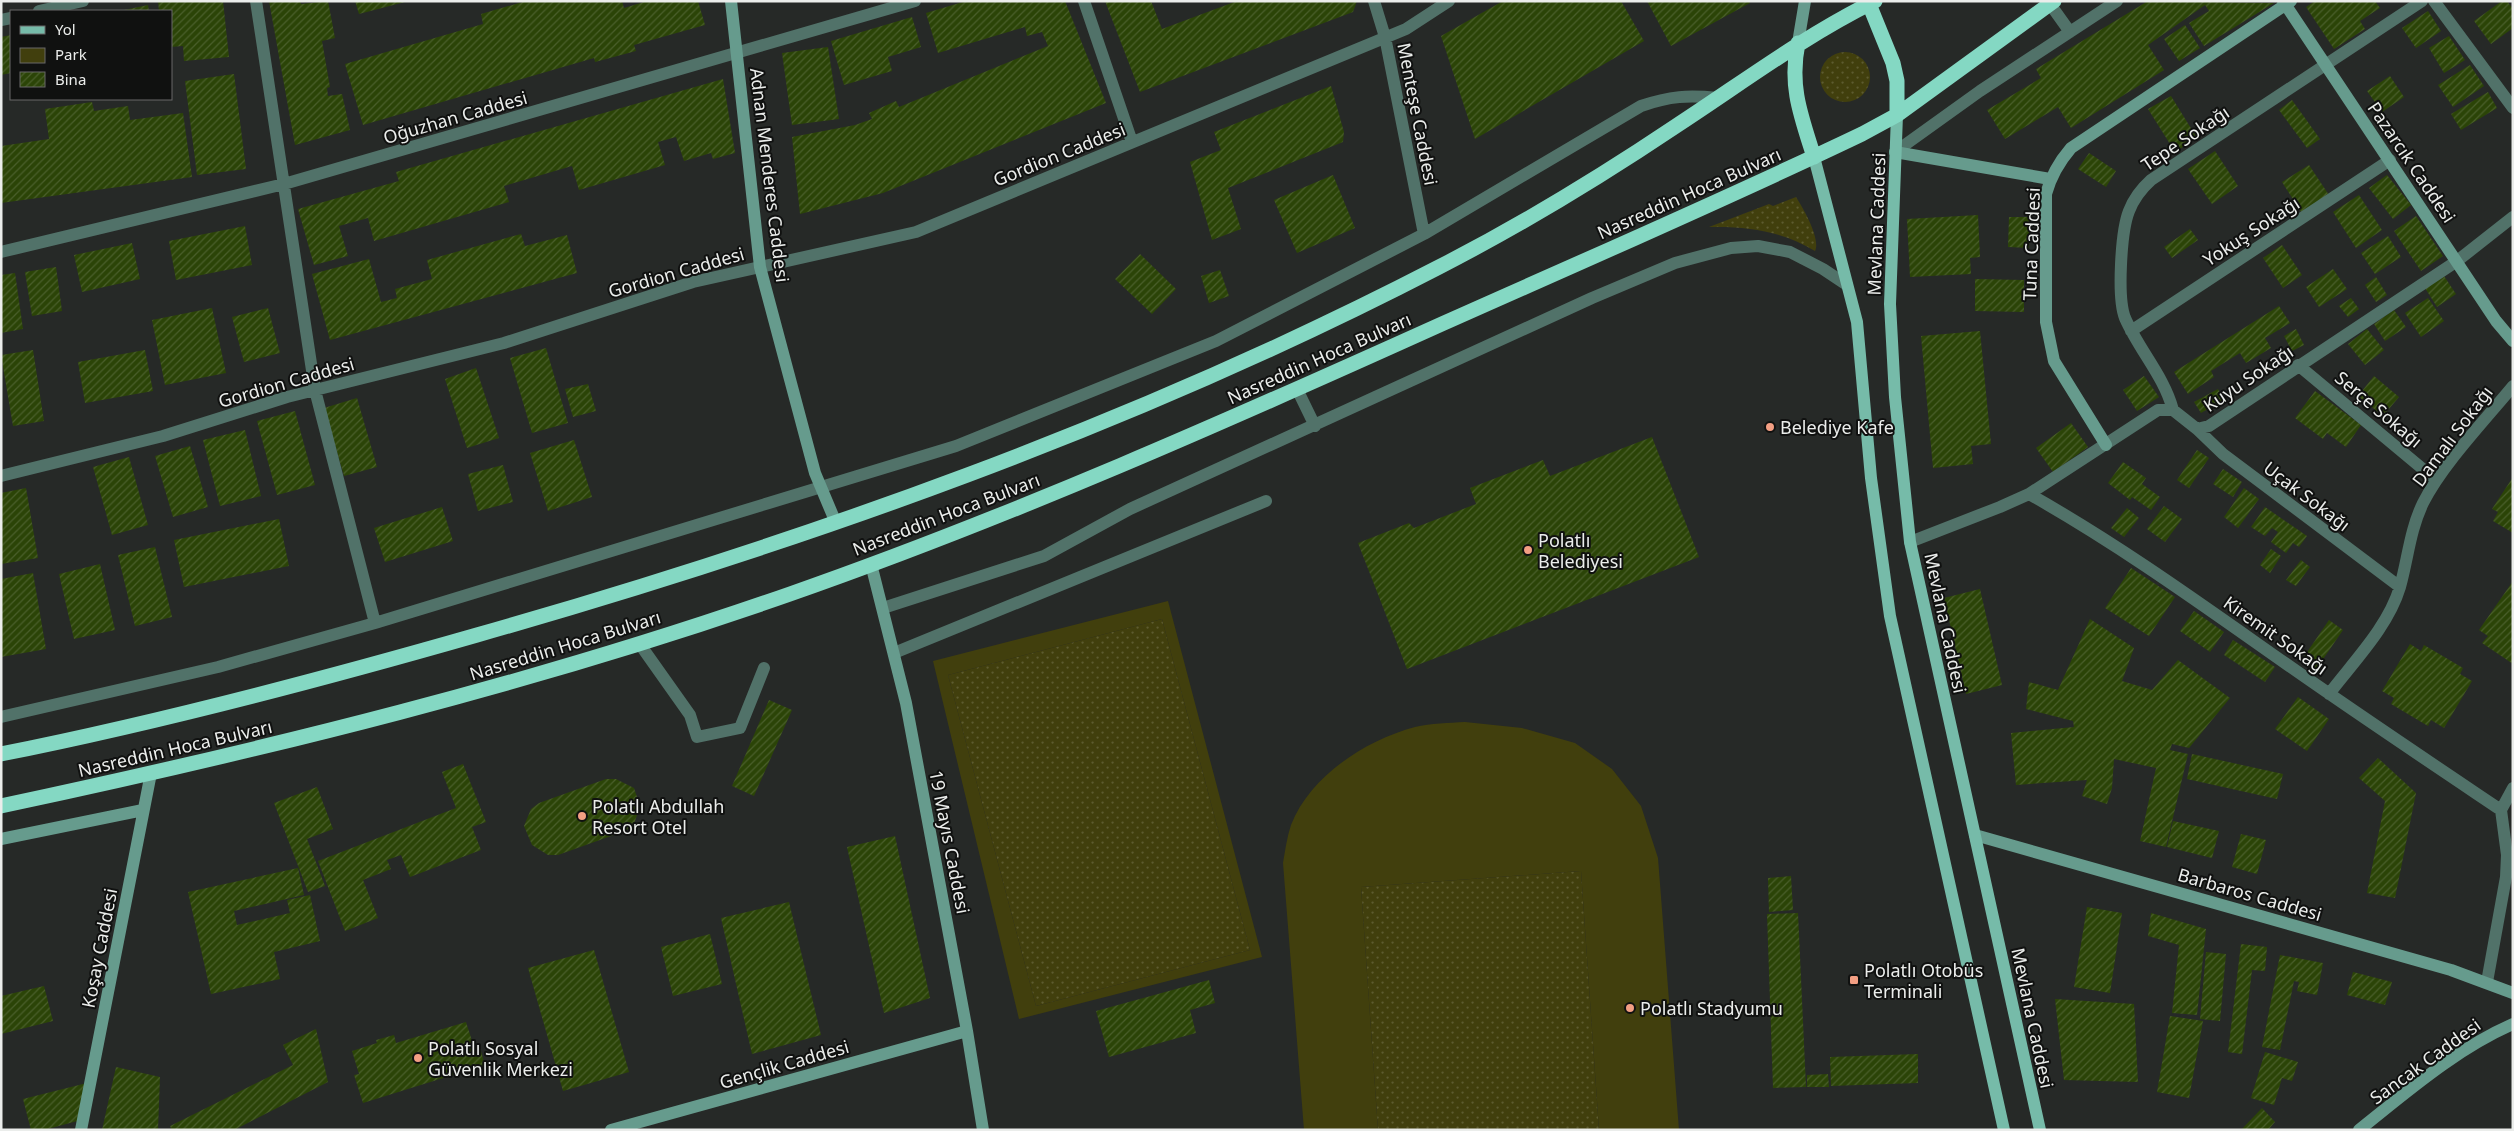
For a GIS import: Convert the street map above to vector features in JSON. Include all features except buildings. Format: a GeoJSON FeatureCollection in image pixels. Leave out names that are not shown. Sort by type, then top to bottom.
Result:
{"type":"FeatureCollection","features":[{"type":"Feature","properties":{"kind":"highway","name":"Nasreddin Hoca Bulvarı"},"geometry":{"type":"LineString","coordinates":[[1,754],[133,726],[321,678],[597,601],[772,546],[899,501],[1133,409],[1268,350],[1342,315],[1438,268],[1516,226],[1640,150],[1798,43],[1871,2]]}},
{"type":"Feature","properties":{"kind":"highway"},"geometry":{"type":"LineString","coordinates":[[1871,2],[1893,63],[1897,81],[1897,115]]}},
{"type":"Feature","properties":{"kind":"highway","name":"Nasreddin Hoca Bulvarı"},"geometry":{"type":"LineString","coordinates":[[1,806],[371,722],[639,643],[789,594],[1039,499],[1297,388],[1862,134],[1897,115],[2052,3]]}},
{"type":"Feature","properties":{"kind":"highway"},"geometry":{"type":"LineString","coordinates":[[1798,43],[1794,80],[1798,108],[1814,157]]}},
{"type":"Feature","properties":{"kind":"main road","name":"Mevlana Caddesi"},"geometry":{"type":"LineString","coordinates":[[1897,115],[1890,304],[1894,397],[1910,542],[2040,1130]]}},
{"type":"Feature","properties":{"kind":"main road","name":"Mevlana Caddesi"},"geometry":{"type":"LineString","coordinates":[[1814,157],[1858,330],[1871,478],[1890,616],[2004,1130]]}},
{"type":"Feature","properties":{"kind":"street"},"geometry":{"type":"LineString","coordinates":[[43,10],[83,1]]}},
{"type":"Feature","properties":{"kind":"street"},"geometry":{"type":"LineString","coordinates":[[256,1],[315,390],[375,623]]}},
{"type":"Feature","properties":{"kind":"street","name":"Adnan Menderes Caddesi"},"geometry":{"type":"LineString","coordinates":[[731,1],[760,267],[821,488],[836,523]]}},
{"type":"Feature","properties":{"kind":"street","name":"Oğuzhan Caddesi"},"geometry":{"type":"LineString","coordinates":[[1,252],[284,184],[915,1]]}},
{"type":"Feature","properties":{"kind":"street"},"geometry":{"type":"LineString","coordinates":[[1084,1],[1132,142]]}},
{"type":"Feature","properties":{"kind":"street","name":"Menteşe Caddesi"},"geometry":{"type":"LineString","coordinates":[[1374,1],[1385,37],[1424,234]]}},
{"type":"Feature","properties":{"kind":"street","name":"Gordion Caddesi"},"geometry":{"type":"LineString","coordinates":[[1,476],[163,436],[315,390],[504,343],[693,282],[916,232],[1406,29],[1450,1]]}},
{"type":"Feature","properties":{"kind":"street"},"geometry":{"type":"LineString","coordinates":[[1798,43],[1805,1]]}},
{"type":"Feature","properties":{"kind":"street"},"geometry":{"type":"LineString","coordinates":[[1895,152],[1980,91],[2117,1]]}},
{"type":"Feature","properties":{"kind":"street","name":"Tepe Sokağı"},"geometry":{"type":"LineString","coordinates":[[2173,410],[2169,394],[2131,331],[2124,315],[2121,286],[2126,224],[2128,212],[2138,193],[2151,180],[2422,1]]}},
{"type":"Feature","properties":{"kind":"street"},"geometry":{"type":"LineString","coordinates":[[2434,1],[2513,108]]}},
{"type":"Feature","properties":{"kind":"street","name":"Pazarcık Caddesi"},"geometry":{"type":"LineString","coordinates":[[2286,2],[2326,66],[2496,321],[2513,341]]}},
{"type":"Feature","properties":{"kind":"street","name":"Tuna Caddesi"},"geometry":{"type":"LineString","coordinates":[[2106,446],[2054,361],[2049,343],[2046,322],[2046,194],[2050,179],[2059,162],[2071,148],[2286,2]]}},
{"type":"Feature","properties":{"kind":"street"},"geometry":{"type":"LineString","coordinates":[[2052,3],[2070,32]]}},
{"type":"Feature","properties":{"kind":"street"},"geometry":{"type":"LineString","coordinates":[[1,717],[218,667],[375,623],[956,446],[1216,341],[1424,234],[1641,106],[1664,98],[1689,95],[1718,98]]}},
{"type":"Feature","properties":{"kind":"street"},"geometry":{"type":"LineString","coordinates":[[1895,152],[2050,179]]}},
{"type":"Feature","properties":{"kind":"street","name":"Yokuş Sokağı"},"geometry":{"type":"LineString","coordinates":[[2131,331],[2390,160]]}},
{"type":"Feature","properties":{"kind":"street","name":"Kuyu Sokağı"},"geometry":{"type":"LineString","coordinates":[[2173,410],[2197,429],[2209,426],[2298,364],[2457,261],[2513,217]]}},
{"type":"Feature","properties":{"kind":"street"},"geometry":{"type":"LineString","coordinates":[[883,608],[1044,556],[1130,509],[1675,262],[1731,248],[1758,246],[1790,252],[1847,285]]}},
{"type":"Feature","properties":{"kind":"street","name":"Serçe Sokağı"},"geometry":{"type":"LineString","coordinates":[[2298,364],[2436,480]]}},
{"type":"Feature","properties":{"kind":"street","name":"Damalı Sokağı"},"geometry":{"type":"LineString","coordinates":[[2330,694],[2374,635],[2389,611],[2400,587],[2413,528],[2423,502],[2436,480],[2513,386]]}},
{"type":"Feature","properties":{"kind":"street"},"geometry":{"type":"LineString","coordinates":[[1297,388],[1315,426]]}},
{"type":"Feature","properties":{"kind":"street"},"geometry":{"type":"LineString","coordinates":[[1910,542],[2029,494],[2106,446],[2158,410],[2173,410]]}},
{"type":"Feature","properties":{"kind":"street","name":"Uçak Sokağı"},"geometry":{"type":"LineString","coordinates":[[2197,429],[2222,454],[2400,587]]}},
{"type":"Feature","properties":{"kind":"street","name":"Kiremit Sokağı"},"geometry":{"type":"LineString","coordinates":[[2029,494],[2090,530],[2158,574],[2501,810]]}},
{"type":"Feature","properties":{"kind":"street"},"geometry":{"type":"LineString","coordinates":[[894,654],[1266,501]]}},
{"type":"Feature","properties":{"kind":"street","name":"19 Mayıs Caddesi"},"geometry":{"type":"LineString","coordinates":[[871,564],[894,654],[967,1031],[983,1130]]}},
{"type":"Feature","properties":{"kind":"street"},"geometry":{"type":"LineString","coordinates":[[639,643],[690,715],[697,737],[740,728],[764,668]]}},
{"type":"Feature","properties":{"kind":"street","name":"Koşay Caddesi"},"geometry":{"type":"LineString","coordinates":[[81,1130],[151,773]]}},
{"type":"Feature","properties":{"kind":"street"},"geometry":{"type":"LineString","coordinates":[[2486,982],[2506,877],[2507,848],[2501,810],[2513,788]]}},
{"type":"Feature","properties":{"kind":"street"},"geometry":{"type":"LineString","coordinates":[[1,839],[143,810]]}},
{"type":"Feature","properties":{"kind":"street","name":"Barbaros Caddesi"},"geometry":{"type":"LineString","coordinates":[[1975,835],[2450,970],[2513,993]]}},
{"type":"Feature","properties":{"kind":"street","name":"Sancak Caddesi"},"geometry":{"type":"LineString","coordinates":[[2359,1130],[2466,1049],[2513,1024]]}},
{"type":"Feature","properties":{"kind":"street","name":"Gençlik Caddesi"},"geometry":{"type":"LineString","coordinates":[[611,1130],[967,1031]]}},
{"type":"Feature","properties":{"kind":"green space"},"geometry":{"type":"Polygon","coordinates":[[[1840,52],[1850,52],[1863,59],[1870,72],[1870,82],[1863,95],[1850,102],[1840,102],[1831,98],[1824,91],[1820,82],[1820,72],[1824,63],[1831,56],[1840,52]]]}},
{"type":"Feature","properties":{"kind":"green space"},"geometry":{"type":"Polygon","coordinates":[[[1796,197],[1807,216],[1816,239],[1815,251],[1803,244],[1764,231],[1709,227],[1769,204],[1773,206],[1796,197]]]}},
{"type":"Feature","properties":{"kind":"green space"},"geometry":{"type":"Polygon","coordinates":[[[1168,601],[1262,957],[1019,1019],[933,661],[1168,601]],[[1162,619],[948,675],[1036,1006],[1250,950],[1162,619]]]}},
{"type":"Feature","properties":{"kind":"green space"},"geometry":{"type":"Polygon","coordinates":[[[1162,619],[1250,950],[1036,1006],[948,675],[1162,619]]]}},
{"type":"Feature","properties":{"kind":"green space","name":"Polatlı Stadyumu"},"geometry":{"type":"Polygon","coordinates":[[[1465,722],[1522,728],[1575,743],[1612,769],[1641,806],[1658,858],[1679,1130],[1599,1130],[1581,871],[1361,887],[1378,1130],[1304,1130],[1283,863],[1291,825],[1300,807],[1312,791],[1342,762],[1359,751],[1396,733],[1415,727],[1465,722]]]}},
{"type":"Feature","properties":{"kind":"green space"},"geometry":{"type":"Polygon","coordinates":[[[1581,871],[1599,1130],[1378,1130],[1361,887],[1581,871]]]}},
{"type":"Feature","properties":{"kind":"place","name":"Belediye Kafe"},"geometry":{"type":"Point","coordinates":[1770,427]}},
{"type":"Feature","properties":{"kind":"place","name":"Polatlı Belediyesi"},"geometry":{"type":"Point","coordinates":[1528,550]}},
{"type":"Feature","properties":{"kind":"place","name":"Polatlı Abdullah Resort Otel"},"geometry":{"type":"Point","coordinates":[582,816]}},
{"type":"Feature","properties":{"kind":"place","name":"Polatlı Otobüs Terminali"},"geometry":{"type":"Point","coordinates":[1854,980]}},
{"type":"Feature","properties":{"kind":"place","name":"Polatlı Stadyumu"},"geometry":{"type":"Point","coordinates":[1630,1008]}},
{"type":"Feature","properties":{"kind":"place","name":"Polatlı Sosyal Güvenlik Merkezi"},"geometry":{"type":"Point","coordinates":[418,1058]}}]}
